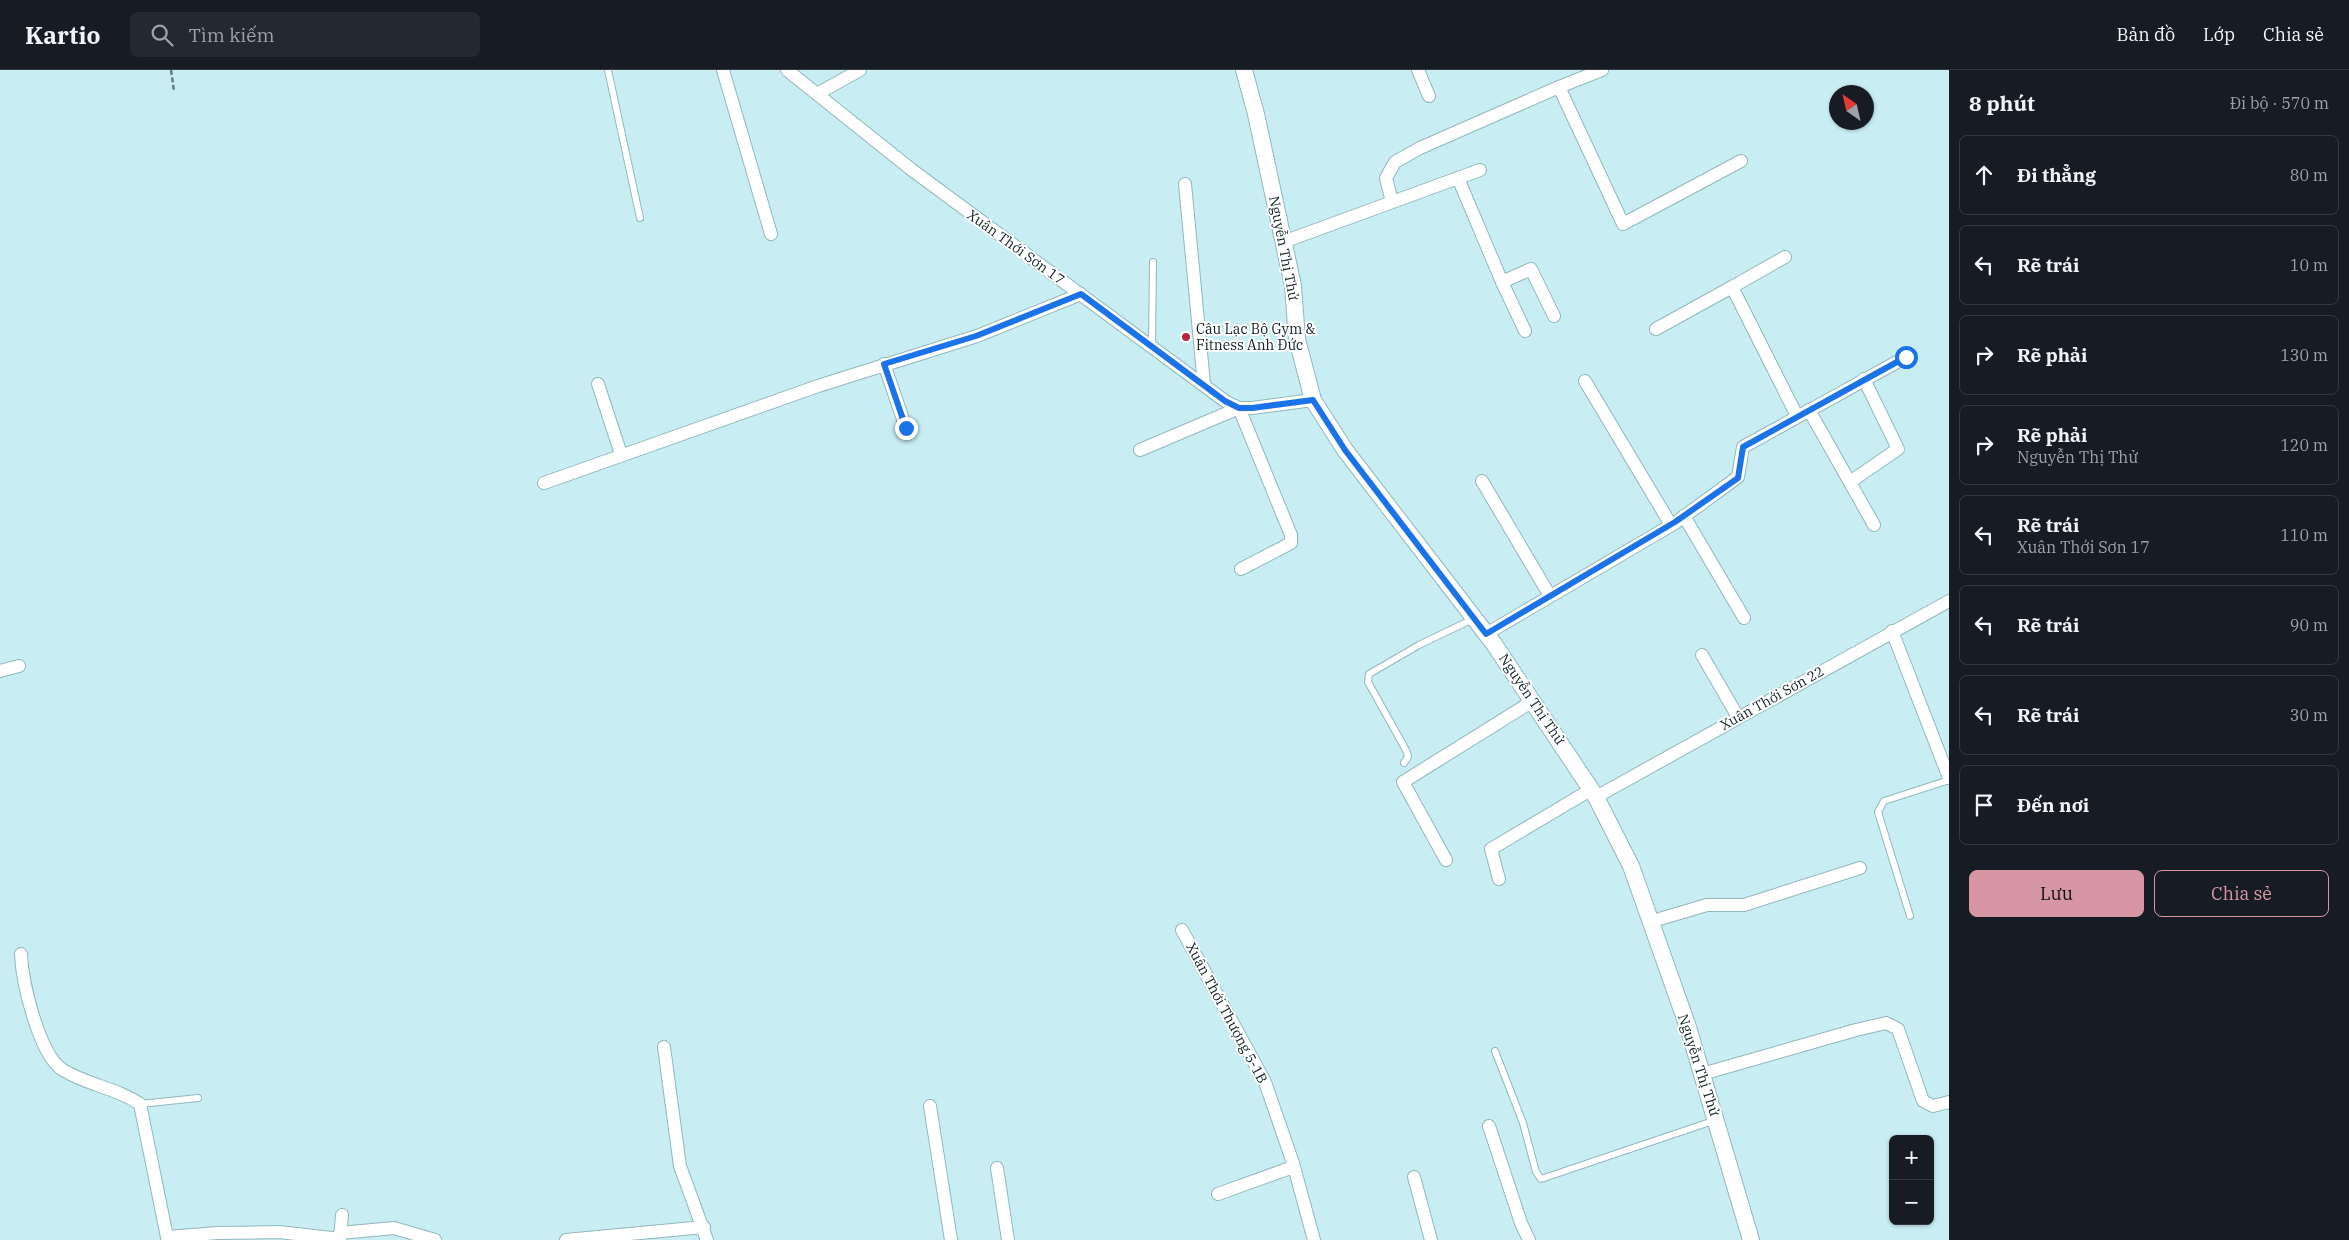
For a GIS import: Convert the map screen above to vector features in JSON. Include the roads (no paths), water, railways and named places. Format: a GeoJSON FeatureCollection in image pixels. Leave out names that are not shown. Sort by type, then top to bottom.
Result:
{"type":"FeatureCollection","features":[{"type":"Feature","properties":{"kind":"street"},"geometry":{"type":"LineString","coordinates":[[723,70],[770,234]]}},
{"type":"Feature","properties":{"kind":"street","name":"Xuân Thới Sơn 17"},"geometry":{"type":"LineString","coordinates":[[787,70],[912,170],[1239,408]]}},
{"type":"Feature","properties":{"kind":"street"},"geometry":{"type":"LineString","coordinates":[[816,94],[860,70]]}},
{"type":"Feature","properties":{"kind":"street","name":"Nguyễn Thị Thử"},"geometry":{"type":"LineString","coordinates":[[1244,70],[1256,114],[1284,242],[1293,286],[1298,340],[1313,400],[1345,450],[1486,634],[1594,793],[1631,866],[1717,1120],[1751,1240]]}},
{"type":"Feature","properties":{"kind":"street"},"geometry":{"type":"LineString","coordinates":[[1418,70],[1429,96]]}},
{"type":"Feature","properties":{"kind":"street"},"geometry":{"type":"LineString","coordinates":[[1392,202],[1386,178],[1395,162],[1446,135],[1602,70]]}},
{"type":"Feature","properties":{"kind":"street"},"geometry":{"type":"LineString","coordinates":[[1559,87],[1623,224],[1741,161]]}},
{"type":"Feature","properties":{"kind":"street"},"geometry":{"type":"LineString","coordinates":[[1284,242],[1480,170]]}},
{"type":"Feature","properties":{"kind":"street"},"geometry":{"type":"LineString","coordinates":[[1458,178],[1525,331]]}},
{"type":"Feature","properties":{"kind":"street"},"geometry":{"type":"LineString","coordinates":[[1185,184],[1204,384]]}},
{"type":"Feature","properties":{"kind":"street"},"geometry":{"type":"LineString","coordinates":[[1656,329],[1784,257]]}},
{"type":"Feature","properties":{"kind":"street"},"geometry":{"type":"LineString","coordinates":[[1502,282],[1531,268],[1554,316]]}},
{"type":"Feature","properties":{"kind":"street"},"geometry":{"type":"LineString","coordinates":[[1732,287],[1803,413],[1850,482],[1874,525]]}},
{"type":"Feature","properties":{"kind":"street"},"geometry":{"type":"LineString","coordinates":[[544,483],[621,454],[884,364],[976,336],[1081,294]]}},
{"type":"Feature","properties":{"kind":"street"},"geometry":{"type":"LineString","coordinates":[[1486,634],[1671,525],[1738,478],[1743,447],[1906,357]]}},
{"type":"Feature","properties":{"kind":"street"},"geometry":{"type":"LineString","coordinates":[[884,364],[906,428]]}},
{"type":"Feature","properties":{"kind":"street"},"geometry":{"type":"LineString","coordinates":[[1850,482],[1898,449],[1864,379]]}},
{"type":"Feature","properties":{"kind":"street"},"geometry":{"type":"LineString","coordinates":[[1585,381],[1671,525]]}},
{"type":"Feature","properties":{"kind":"street"},"geometry":{"type":"LineString","coordinates":[[598,384],[621,454]]}},
{"type":"Feature","properties":{"kind":"street"},"geometry":{"type":"LineString","coordinates":[[1140,450],[1239,408],[1313,400]]}},
{"type":"Feature","properties":{"kind":"street"},"geometry":{"type":"LineString","coordinates":[[1239,408],[1291,534],[1291,543],[1241,570]]}},
{"type":"Feature","properties":{"kind":"street"},"geometry":{"type":"LineString","coordinates":[[1482,482],[1550,596]]}},
{"type":"Feature","properties":{"kind":"street"},"geometry":{"type":"LineString","coordinates":[[1684,516],[1744,618]]}},
{"type":"Feature","properties":{"kind":"street","name":"Xuân Thới Sơn 22"},"geometry":{"type":"LineString","coordinates":[[1500,878],[1491,849],[1738,717],[1949,601]]}},
{"type":"Feature","properties":{"kind":"street"},"geometry":{"type":"LineString","coordinates":[[1892,631],[1949,779]]}},
{"type":"Feature","properties":{"kind":"street"},"geometry":{"type":"LineString","coordinates":[[1702,655],[1738,717]]}},
{"type":"Feature","properties":{"kind":"street"},"geometry":{"type":"LineString","coordinates":[[0,671],[19,666]]}},
{"type":"Feature","properties":{"kind":"street"},"geometry":{"type":"LineString","coordinates":[[1446,860],[1403,782],[1533,701]]}},
{"type":"Feature","properties":{"kind":"street"},"geometry":{"type":"LineString","coordinates":[[1649,922],[1707,906],[1744,905],[1860,868]]}},
{"type":"Feature","properties":{"kind":"street","name":"Xuân Thới Thượng 5-1B"},"geometry":{"type":"LineString","coordinates":[[1182,930],[1265,1082],[1294,1167],[1314,1240]]}},
{"type":"Feature","properties":{"kind":"street"},"geometry":{"type":"LineString","coordinates":[[21,954],[22,973],[38,1030],[54,1061],[70,1074],[140,1104],[168,1239],[218,1233],[279,1232],[340,1237],[394,1228],[435,1240]]}},
{"type":"Feature","properties":{"kind":"street"},"geometry":{"type":"LineString","coordinates":[[1702,1074],[1886,1023],[1898,1028],[1923,1101],[1933,1106],[1949,1102]]}},
{"type":"Feature","properties":{"kind":"street"},"geometry":{"type":"LineString","coordinates":[[664,1047],[680,1166],[693,1205],[704,1227],[707,1240]]}},
{"type":"Feature","properties":{"kind":"street"},"geometry":{"type":"LineString","coordinates":[[930,1106],[950,1240]]}},
{"type":"Feature","properties":{"kind":"street"},"geometry":{"type":"LineString","coordinates":[[1489,1126],[1521,1224],[1529,1240]]}},
{"type":"Feature","properties":{"kind":"street"},"geometry":{"type":"LineString","coordinates":[[1218,1194],[1294,1167]]}},
{"type":"Feature","properties":{"kind":"street"},"geometry":{"type":"LineString","coordinates":[[997,1168],[1008,1240]]}},
{"type":"Feature","properties":{"kind":"street"},"geometry":{"type":"LineString","coordinates":[[1414,1177],[1431,1240]]}},
{"type":"Feature","properties":{"kind":"street"},"geometry":{"type":"LineString","coordinates":[[340,1237],[342,1215]]}},
{"type":"Feature","properties":{"kind":"street"},"geometry":{"type":"LineString","coordinates":[[566,1240],[704,1227]]}},
{"type":"Feature","properties":{"kind":"lane"},"geometry":{"type":"LineString","coordinates":[[608,70],[640,218]]}},
{"type":"Feature","properties":{"kind":"lane"},"geometry":{"type":"LineString","coordinates":[[1152,345],[1153,262]]}},
{"type":"Feature","properties":{"kind":"lane"},"geometry":{"type":"LineString","coordinates":[[1404,763],[1408,757],[1407,752],[1368,682],[1369,674],[1419,645],[1474,618]]}},
{"type":"Feature","properties":{"kind":"lane"},"geometry":{"type":"LineString","coordinates":[[1910,916],[1878,812],[1884,800],[1949,779]]}},
{"type":"Feature","properties":{"kind":"lane"},"geometry":{"type":"LineString","coordinates":[[1495,1051],[1522,1124],[1536,1172],[1541,1179],[1717,1120]]}},
{"type":"Feature","properties":{"kind":"lane"},"geometry":{"type":"LineString","coordinates":[[140,1104],[198,1098]]}},
{"type":"Feature","properties":{"kind":"place","name":"Câu Lạc Bộ Gym & Fitness Anh Đức"},"geometry":{"type":"Point","coordinates":[1186,337]}}]}
